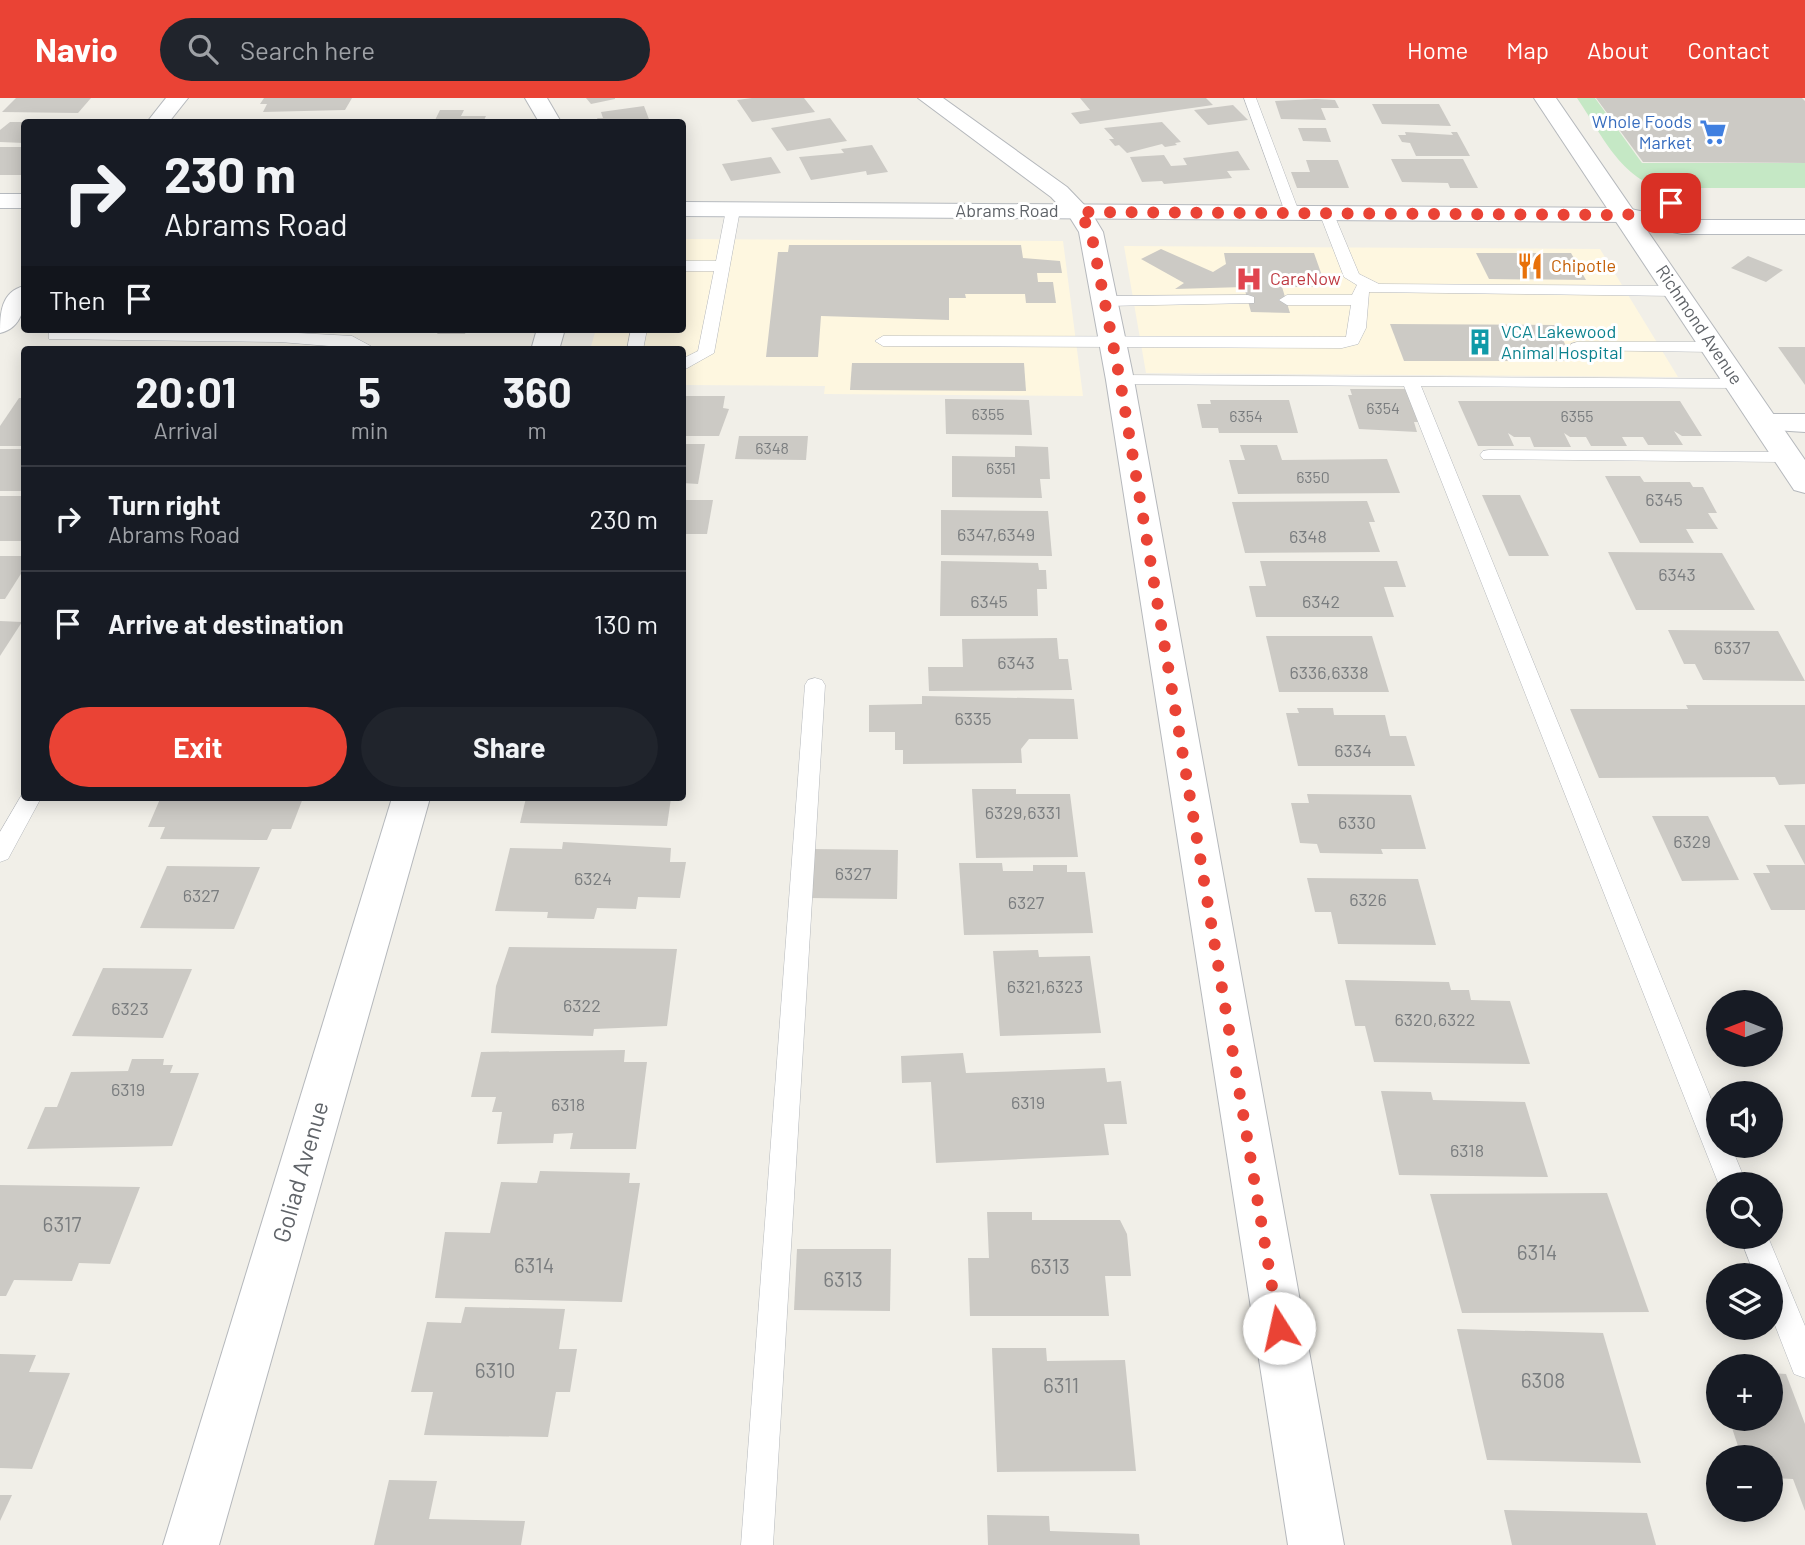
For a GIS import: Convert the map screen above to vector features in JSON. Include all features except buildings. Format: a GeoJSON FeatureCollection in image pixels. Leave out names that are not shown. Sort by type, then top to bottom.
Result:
{"type":"FeatureCollection","features":[{"type":"Feature","properties":{"kind":"street"},"geometry":{"type":"LineString","coordinates":[[160,119],[177,98]]}},
{"type":"Feature","properties":{"kind":"street"},"geometry":{"type":"LineString","coordinates":[[536,98],[548,119]]}},
{"type":"Feature","properties":{"kind":"street"},"geometry":{"type":"LineString","coordinates":[[929,98],[1059,192],[1079,212],[1091,232],[1120,380],[1316,1545]]}},
{"type":"Feature","properties":{"kind":"street","name":"Richmond Avenue"},"geometry":{"type":"LineString","coordinates":[[1545,98],[1805,483]]}},
{"type":"Feature","properties":{"kind":"street"},"geometry":{"type":"LineString","coordinates":[[0,201],[21,201]]}},
{"type":"Feature","properties":{"kind":"street","name":"Abrams Road"},"geometry":{"type":"LineString","coordinates":[[1626,215],[1671,203],[1684,203]]}},
{"type":"Feature","properties":{"kind":"street","name":"Abrams Road"},"geometry":{"type":"LineString","coordinates":[[686,209],[1626,215],[1682,227],[1805,227]]}},
{"type":"Feature","properties":{"kind":"street"},"geometry":{"type":"LineString","coordinates":[[0,325],[21,297]]}},
{"type":"Feature","properties":{"kind":"street"},"geometry":{"type":"LineString","coordinates":[[1766,424],[1805,424]]}},
{"type":"Feature","properties":{"kind":"street","name":"Goliad Avenue"},"geometry":{"type":"LineString","coordinates":[[191,1545],[410,801]]}},
{"type":"Feature","properties":{"kind":"lane"},"geometry":{"type":"LineString","coordinates":[[1250,98],[1292,212]]}},
{"type":"Feature","properties":{"kind":"lane"},"geometry":{"type":"LineString","coordinates":[[686,364],[706,353],[733,210]]}},
{"type":"Feature","properties":{"kind":"lane"},"geometry":{"type":"LineString","coordinates":[[883,341],[1352,341],[1358,333],[1360,293],[1326,212]]}},
{"type":"Feature","properties":{"kind":"lane"},"geometry":{"type":"LineString","coordinates":[[686,266],[723,266]]}},
{"type":"Feature","properties":{"kind":"lane"},"geometry":{"type":"LineString","coordinates":[[1287,300],[1391,291],[1677,291]]}},
{"type":"Feature","properties":{"kind":"lane"},"geometry":{"type":"LineString","coordinates":[[1105,301],[1248,300]]}},
{"type":"Feature","properties":{"kind":"lane"},"geometry":{"type":"LineString","coordinates":[[55,337],[158,333]]}},
{"type":"Feature","properties":{"kind":"lane"},"geometry":{"type":"LineString","coordinates":[[241,333],[355,335]]}},
{"type":"Feature","properties":{"kind":"lane"},"geometry":{"type":"LineString","coordinates":[[1577,347],[1715,347]]}},
{"type":"Feature","properties":{"kind":"lane"},"geometry":{"type":"LineString","coordinates":[[1120,380],[1738,383]]}},
{"type":"Feature","properties":{"kind":"lane"},"geometry":{"type":"LineString","coordinates":[[1410,381],[1728,1172]]}},
{"type":"Feature","properties":{"kind":"lane"},"geometry":{"type":"LineString","coordinates":[[1489,455],[1787,457]]}},
{"type":"Feature","properties":{"kind":"lane"},"geometry":{"type":"LineString","coordinates":[[757,1545],[815,685]]}},
{"type":"Feature","properties":{"kind":"lane"},"geometry":{"type":"LineString","coordinates":[[0,853],[28,801]]}},
{"type":"Feature","properties":{"kind":"lane"},"geometry":{"type":"LineString","coordinates":[[1783,1309],[1805,1363]]}},
{"type":"Feature","properties":{"kind":"shaded area"},"geometry":{"type":"Polygon","coordinates":[[[686,239],[1063,241],[1083,396],[824,394],[825,386],[686,385],[686,346],[591,346],[595,333],[686,333],[686,239]]]}},
{"type":"Feature","properties":{"kind":"shaded area"},"geometry":{"type":"Polygon","coordinates":[[[1124,246],[1600,249],[1678,377],[1146,373],[1124,246]]]}},
{"type":"Feature","properties":{"kind":"green space"},"geometry":{"type":"Polygon","coordinates":[[[1577,98],[1595,98],[1642,163],[1805,163],[1805,188],[1666,188],[1650,184],[1625,166],[1614,154],[1577,98]]]}},
{"type":"Feature","properties":{"kind":"place","name":"Whole Foods Market"},"geometry":{"type":"Point","coordinates":[1713,132]}},
{"type":"Feature","properties":{"kind":"place","name":"Chipotle"},"geometry":{"type":"Point","coordinates":[1530,266]}},
{"type":"Feature","properties":{"kind":"place","name":"CareNow"},"geometry":{"type":"Point","coordinates":[1249,279]}},
{"type":"Feature","properties":{"kind":"place","name":"VCA Lakewood Animal Hospital"},"geometry":{"type":"Point","coordinates":[1480,342]}},
{"type":"Feature","properties":{"kind":"route"},"geometry":{"type":"LineString","coordinates":[[1279,1328],[1120,380],[1091,232],[1079,212],[1626,215],[1671,203]]}}]}
